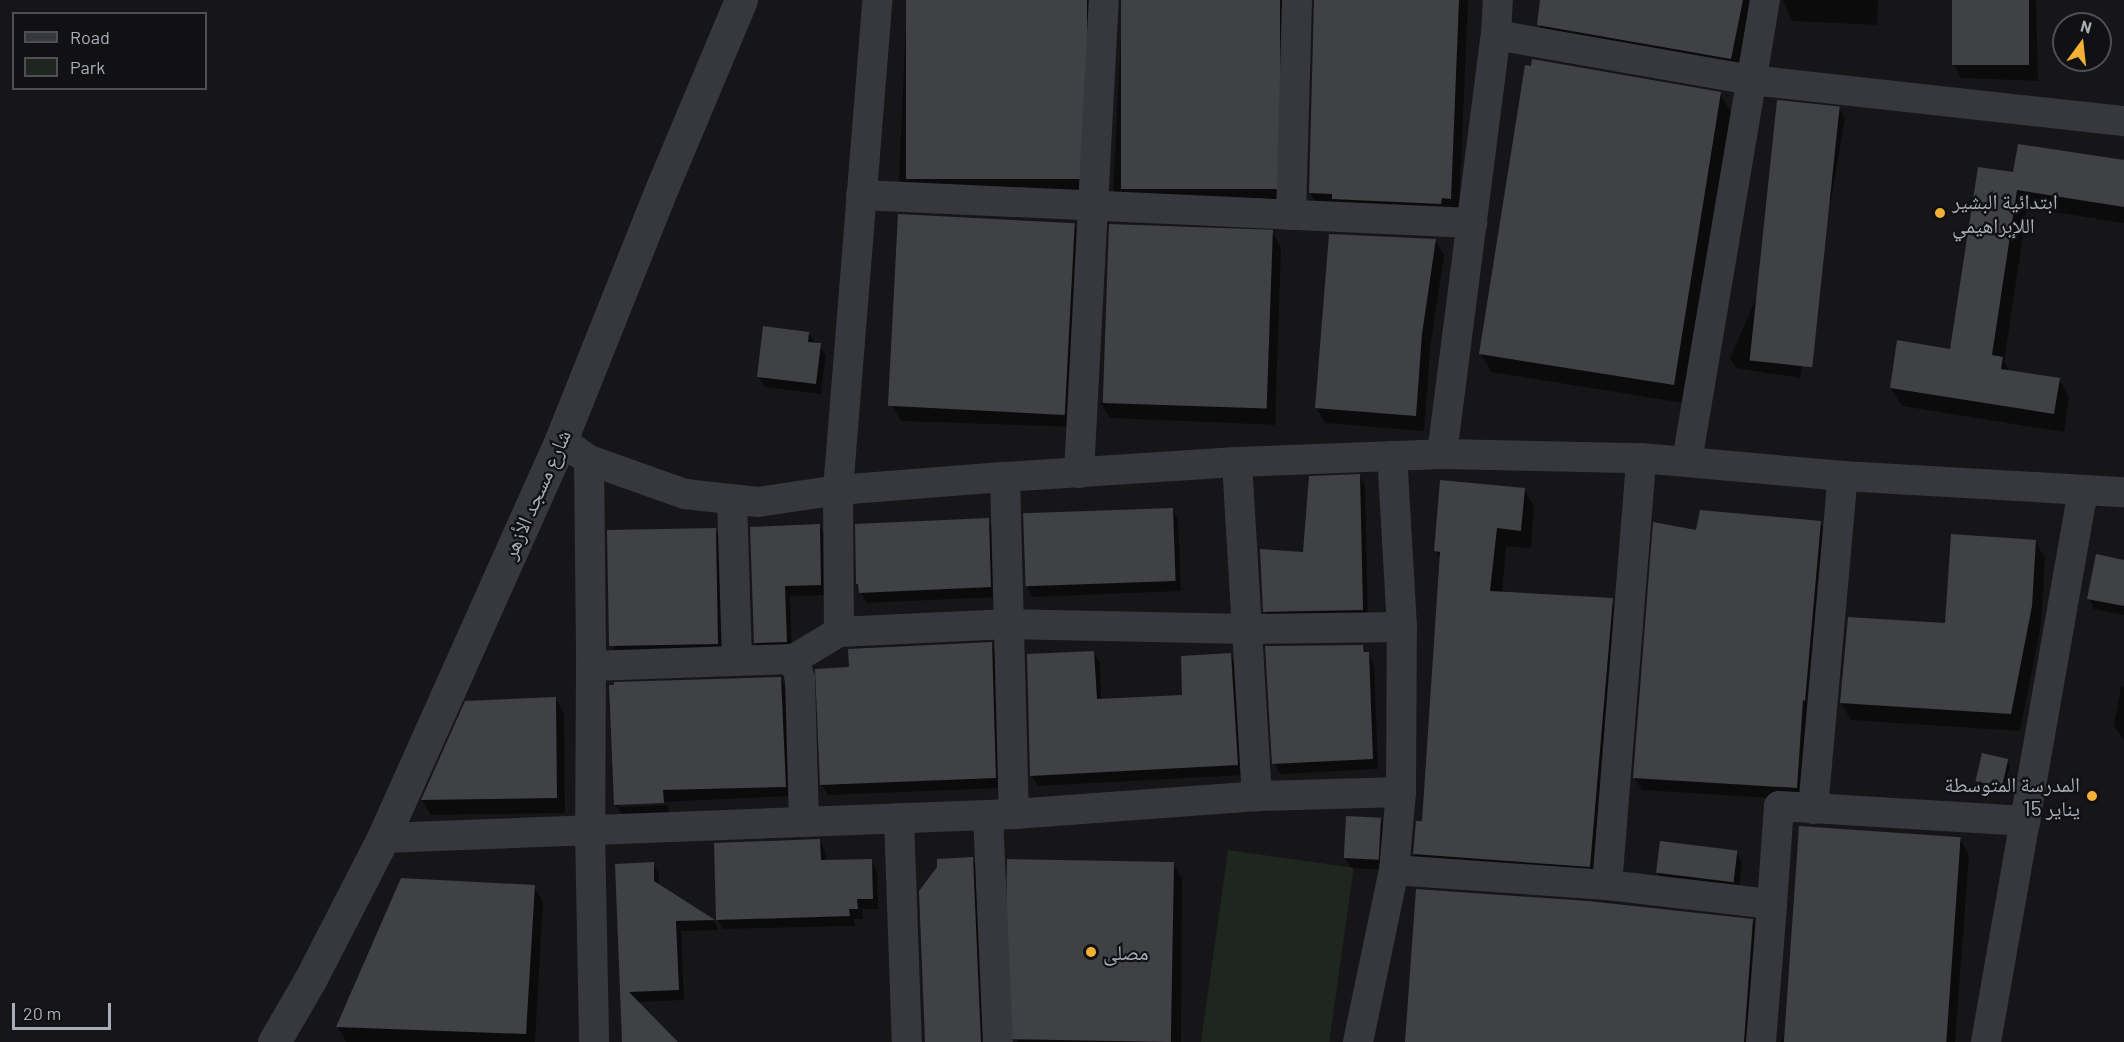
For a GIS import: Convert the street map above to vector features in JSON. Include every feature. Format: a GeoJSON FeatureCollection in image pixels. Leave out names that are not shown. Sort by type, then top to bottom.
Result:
{"type":"FeatureCollection","features":[{"type":"Feature","properties":{"kind":"street","name":"شارع مسجد الأزهر"},"geometry":{"type":"LineString","coordinates":[[274,1042],[310,980],[383,838],[561,440],[664,183],[741,0]]}},
{"type":"Feature","properties":{"kind":"street"},"geometry":{"type":"LineString","coordinates":[[839,632],[838,490],[877,0]]}},
{"type":"Feature","properties":{"kind":"street"},"geometry":{"type":"LineString","coordinates":[[1079,473],[1104,0]]}},
{"type":"Feature","properties":{"kind":"street"},"geometry":{"type":"LineString","coordinates":[[1291,215],[1297,0]]}},
{"type":"Feature","properties":{"kind":"street"},"geometry":{"type":"LineString","coordinates":[[1442,454],[1496,35],[1498,0]]}},
{"type":"Feature","properties":{"kind":"street"},"geometry":{"type":"LineString","coordinates":[[1687,461],[1765,0]]}},
{"type":"Feature","properties":{"kind":"street"},"geometry":{"type":"LineString","coordinates":[[1496,35],[1751,80],[2124,121]]}},
{"type":"Feature","properties":{"kind":"street"},"geometry":{"type":"LineString","coordinates":[[861,195],[1472,223]]}},
{"type":"Feature","properties":{"kind":"street"},"geometry":{"type":"LineString","coordinates":[[561,440],[589,460],[685,494],[758,502],[838,490],[1005,477],[1237,462],[1442,454],[1641,458],[1843,476],[2124,492]]}},
{"type":"Feature","properties":{"kind":"street"},"geometry":{"type":"LineString","coordinates":[[1358,1042],[1394,870],[1401,792],[1402,627],[1392,456]]}},
{"type":"Feature","properties":{"kind":"street"},"geometry":{"type":"LineString","coordinates":[[1607,885],[1641,458]]}},
{"type":"Feature","properties":{"kind":"street"},"geometry":{"type":"LineString","coordinates":[[589,460],[590,830],[594,1042]]}},
{"type":"Feature","properties":{"kind":"street"},"geometry":{"type":"LineString","coordinates":[[1237,462],[1257,796]]}},
{"type":"Feature","properties":{"kind":"street"},"geometry":{"type":"LineString","coordinates":[[1813,808],[1843,476]]}},
{"type":"Feature","properties":{"kind":"street"},"geometry":{"type":"LineString","coordinates":[[998,1042],[1001,814],[1008,624],[1005,477]]}},
{"type":"Feature","properties":{"kind":"street"},"geometry":{"type":"LineString","coordinates":[[1986,1042],[2083,490]]}},
{"type":"Feature","properties":{"kind":"street"},"geometry":{"type":"LineString","coordinates":[[732,500],[737,661]]}},
{"type":"Feature","properties":{"kind":"street"},"geometry":{"type":"LineString","coordinates":[[591,666],[794,659],[839,632],[1008,624],[1248,629],[1402,627]]}},
{"type":"Feature","properties":{"kind":"street"},"geometry":{"type":"LineString","coordinates":[[794,659],[800,679],[804,822]]}},
{"type":"Feature","properties":{"kind":"street"},"geometry":{"type":"LineString","coordinates":[[383,838],[1001,814],[1257,796],[1401,792]]}},
{"type":"Feature","properties":{"kind":"street"},"geometry":{"type":"LineString","coordinates":[[1761,1042],[1779,806],[2026,821]]}},
{"type":"Feature","properties":{"kind":"street"},"geometry":{"type":"LineString","coordinates":[[899,818],[907,1042]]}},
{"type":"Feature","properties":{"kind":"street"},"geometry":{"type":"LineString","coordinates":[[1394,870],[1607,885],[1772,904]]}},
{"type":"Feature","properties":{"kind":"street","name":"شارع مسجد الأزهر"},"geometry":{"type":"LineString","coordinates":[[297,1042],[310,980]]}},
{"type":"Feature","properties":{"kind":"green space"},"geometry":{"type":"Polygon","coordinates":[[[1228,850],[1354,868],[1329,1042],[1201,1042],[1228,850]]]}},
{"type":"Feature","properties":{"kind":"building"},"geometry":{"type":"Polygon","coordinates":[[[906,0],[1087,0],[1087,179],[906,179],[906,0]]]}},
{"type":"Feature","properties":{"kind":"building"},"geometry":{"type":"Polygon","coordinates":[[[1121,0],[1280,0],[1280,189],[1121,189],[1121,0]]]}},
{"type":"Feature","properties":{"kind":"building"},"geometry":{"type":"Polygon","coordinates":[[[1314,0],[1459,0],[1451,199],[1442,198],[1441,204],[1332,199],[1332,194],[1309,193],[1314,0]]]}},
{"type":"Feature","properties":{"kind":"building"},"geometry":{"type":"Polygon","coordinates":[[[1540,0],[1743,0],[1731,59],[1537,25],[1540,0]]]}},
{"type":"Feature","properties":{"kind":"building"},"geometry":{"type":"Polygon","coordinates":[[[1952,0],[2029,0],[2029,65],[1952,65],[1952,0]]]}},
{"type":"Feature","properties":{"kind":"building"},"geometry":{"type":"Polygon","coordinates":[[[1532,59],[1721,92],[1674,385],[1479,354],[1525,65],[1531,66],[1532,59]]]}},
{"type":"Feature","properties":{"kind":"building"},"geometry":{"type":"Polygon","coordinates":[[[1777,100],[1840,107],[1812,367],[1750,361],[1777,100]]]}},
{"type":"Feature","properties":{"kind":"building"},"geometry":{"type":"Polygon","coordinates":[[[2018,144],[2124,160],[2124,207],[2017,190],[1992,355],[2003,357],[2001,369],[2060,378],[2054,414],[1890,388],[1897,340],[1950,349],[1978,167],[2013,172],[2018,144]]]}},
{"type":"Feature","properties":{"kind":"building"},"geometry":{"type":"Polygon","coordinates":[[[898,214],[1075,223],[1065,415],[888,406],[898,214]]]}},
{"type":"Feature","properties":{"kind":"building"},"geometry":{"type":"Polygon","coordinates":[[[1109,224],[1273,230],[1267,409],[1103,403],[1109,224]]]}},
{"type":"Feature","properties":{"kind":"building"},"geometry":{"type":"Polygon","coordinates":[[[1329,234],[1436,239],[1422,334],[1416,416],[1315,408],[1329,234]]]}},
{"type":"Feature","properties":{"kind":"building"},"geometry":{"type":"Polygon","coordinates":[[[763,326],[809,332],[808,342],[821,343],[816,384],[757,377],[763,326]]]}},
{"type":"Feature","properties":{"kind":"building"},"geometry":{"type":"Polygon","coordinates":[[[1360,474],[1363,610],[1263,612],[1260,549],[1303,552],[1309,476],[1360,474]]]}},
{"type":"Feature","properties":{"kind":"building"},"geometry":{"type":"Polygon","coordinates":[[[1440,480],[1525,488],[1521,531],[1497,528],[1490,591],[1613,598],[1590,867],[1413,854],[1416,821],[1422,821],[1440,552],[1434,551],[1440,480]]]}},
{"type":"Feature","properties":{"kind":"building"},"geometry":{"type":"Polygon","coordinates":[[[1173,508],[1176,581],[1026,586],[1023,513],[1173,508]]]}},
{"type":"Feature","properties":{"kind":"building"},"geometry":{"type":"Polygon","coordinates":[[[1700,510],[1821,521],[1805,701],[1803,700],[1797,788],[1633,778],[1653,522],[1696,530],[1700,510]]]}},
{"type":"Feature","properties":{"kind":"building"},"geometry":{"type":"Polygon","coordinates":[[[989,518],[991,587],[859,593],[858,584],[856,584],[855,524],[989,518]]]}},
{"type":"Feature","properties":{"kind":"building"},"geometry":{"type":"Polygon","coordinates":[[[820,524],[821,585],[785,586],[787,642],[754,643],[750,527],[820,524]]]}},
{"type":"Feature","properties":{"kind":"building"},"geometry":{"type":"Polygon","coordinates":[[[716,528],[718,644],[609,646],[607,530],[716,528]]]}},
{"type":"Feature","properties":{"kind":"building"},"geometry":{"type":"Polygon","coordinates":[[[1951,534],[2036,540],[2032,606],[2011,714],[1840,703],[1848,617],[1945,623],[1951,534]]]}},
{"type":"Feature","properties":{"kind":"building"},"geometry":{"type":"Polygon","coordinates":[[[2096,554],[2124,560],[2124,606],[2087,599],[2096,554]]]}},
{"type":"Feature","properties":{"kind":"building"},"geometry":{"type":"Polygon","coordinates":[[[992,642],[996,778],[820,785],[815,669],[849,667],[848,649],[992,642]]]}},
{"type":"Feature","properties":{"kind":"building"},"geometry":{"type":"Polygon","coordinates":[[[1363,645],[1364,652],[1369,652],[1373,759],[1272,764],[1265,646],[1363,645]]]}},
{"type":"Feature","properties":{"kind":"building"},"geometry":{"type":"Polygon","coordinates":[[[1094,651],[1097,699],[1182,695],[1181,656],[1231,653],[1238,765],[1030,776],[1027,654],[1094,651]]]}},
{"type":"Feature","properties":{"kind":"building"},"geometry":{"type":"Polygon","coordinates":[[[781,677],[786,787],[663,790],[664,803],[614,805],[609,685],[614,685],[614,682],[781,677]]]}},
{"type":"Feature","properties":{"kind":"building"},"geometry":{"type":"Polygon","coordinates":[[[556,697],[557,798],[421,800],[465,701],[556,697]]]}},
{"type":"Feature","properties":{"kind":"building"},"geometry":{"type":"Polygon","coordinates":[[[1982,753],[2008,759],[2002,787],[1975,781],[1982,753]]]}},
{"type":"Feature","properties":{"kind":"building"},"geometry":{"type":"Polygon","coordinates":[[[1346,816],[1381,818],[1379,860],[1344,858],[1346,816]]]}},
{"type":"Feature","properties":{"kind":"building"},"geometry":{"type":"Polygon","coordinates":[[[1799,826],[1961,837],[1946,1042],[1784,1042],[1799,826]]]}},
{"type":"Feature","properties":{"kind":"building"},"geometry":{"type":"Polygon","coordinates":[[[820,839],[821,860],[872,859],[873,899],[857,899],[858,909],[849,909],[850,916],[716,920],[714,843],[820,839]]]}},
{"type":"Feature","properties":{"kind":"building"},"geometry":{"type":"Polygon","coordinates":[[[1660,841],[1737,851],[1734,882],[1656,873],[1660,841]]]}},
{"type":"Feature","properties":{"kind":"building"},"geometry":{"type":"Polygon","coordinates":[[[973,857],[981,1042],[925,1042],[919,891],[937,867],[937,859],[973,857]]]}},
{"type":"Feature","properties":{"kind":"building","name":"مصلى"},"geometry":{"type":"Polygon","coordinates":[[[1007,859],[1174,862],[1171,1042],[1004,1039],[1007,859]]]}},
{"type":"Feature","properties":{"kind":"building"},"geometry":{"type":"Polygon","coordinates":[[[654,862],[654,881],[715,920],[676,921],[679,990],[629,992],[678,1042],[622,1042],[615,864],[654,862]]]}},
{"type":"Feature","properties":{"kind":"building"},"geometry":{"type":"Polygon","coordinates":[[[401,878],[535,885],[526,1034],[336,1027],[401,878]]]}},
{"type":"Feature","properties":{"kind":"building"},"geometry":{"type":"Polygon","coordinates":[[[1416,889],[1588,901],[1753,919],[1744,1042],[1405,1042],[1416,889]]]}},
{"type":"Feature","properties":{"kind":"place","name":"ابتدائية البشير اللإبراهيمي"},"geometry":{"type":"Point","coordinates":[1940,213]}},
{"type":"Feature","properties":{"kind":"place","name":"المدرسة المتوسطة 15 يناير"},"geometry":{"type":"Point","coordinates":[2092,796]}},
{"type":"Feature","properties":{"kind":"place","name":"مصلى"},"geometry":{"type":"Point","coordinates":[1091,952]}}]}
